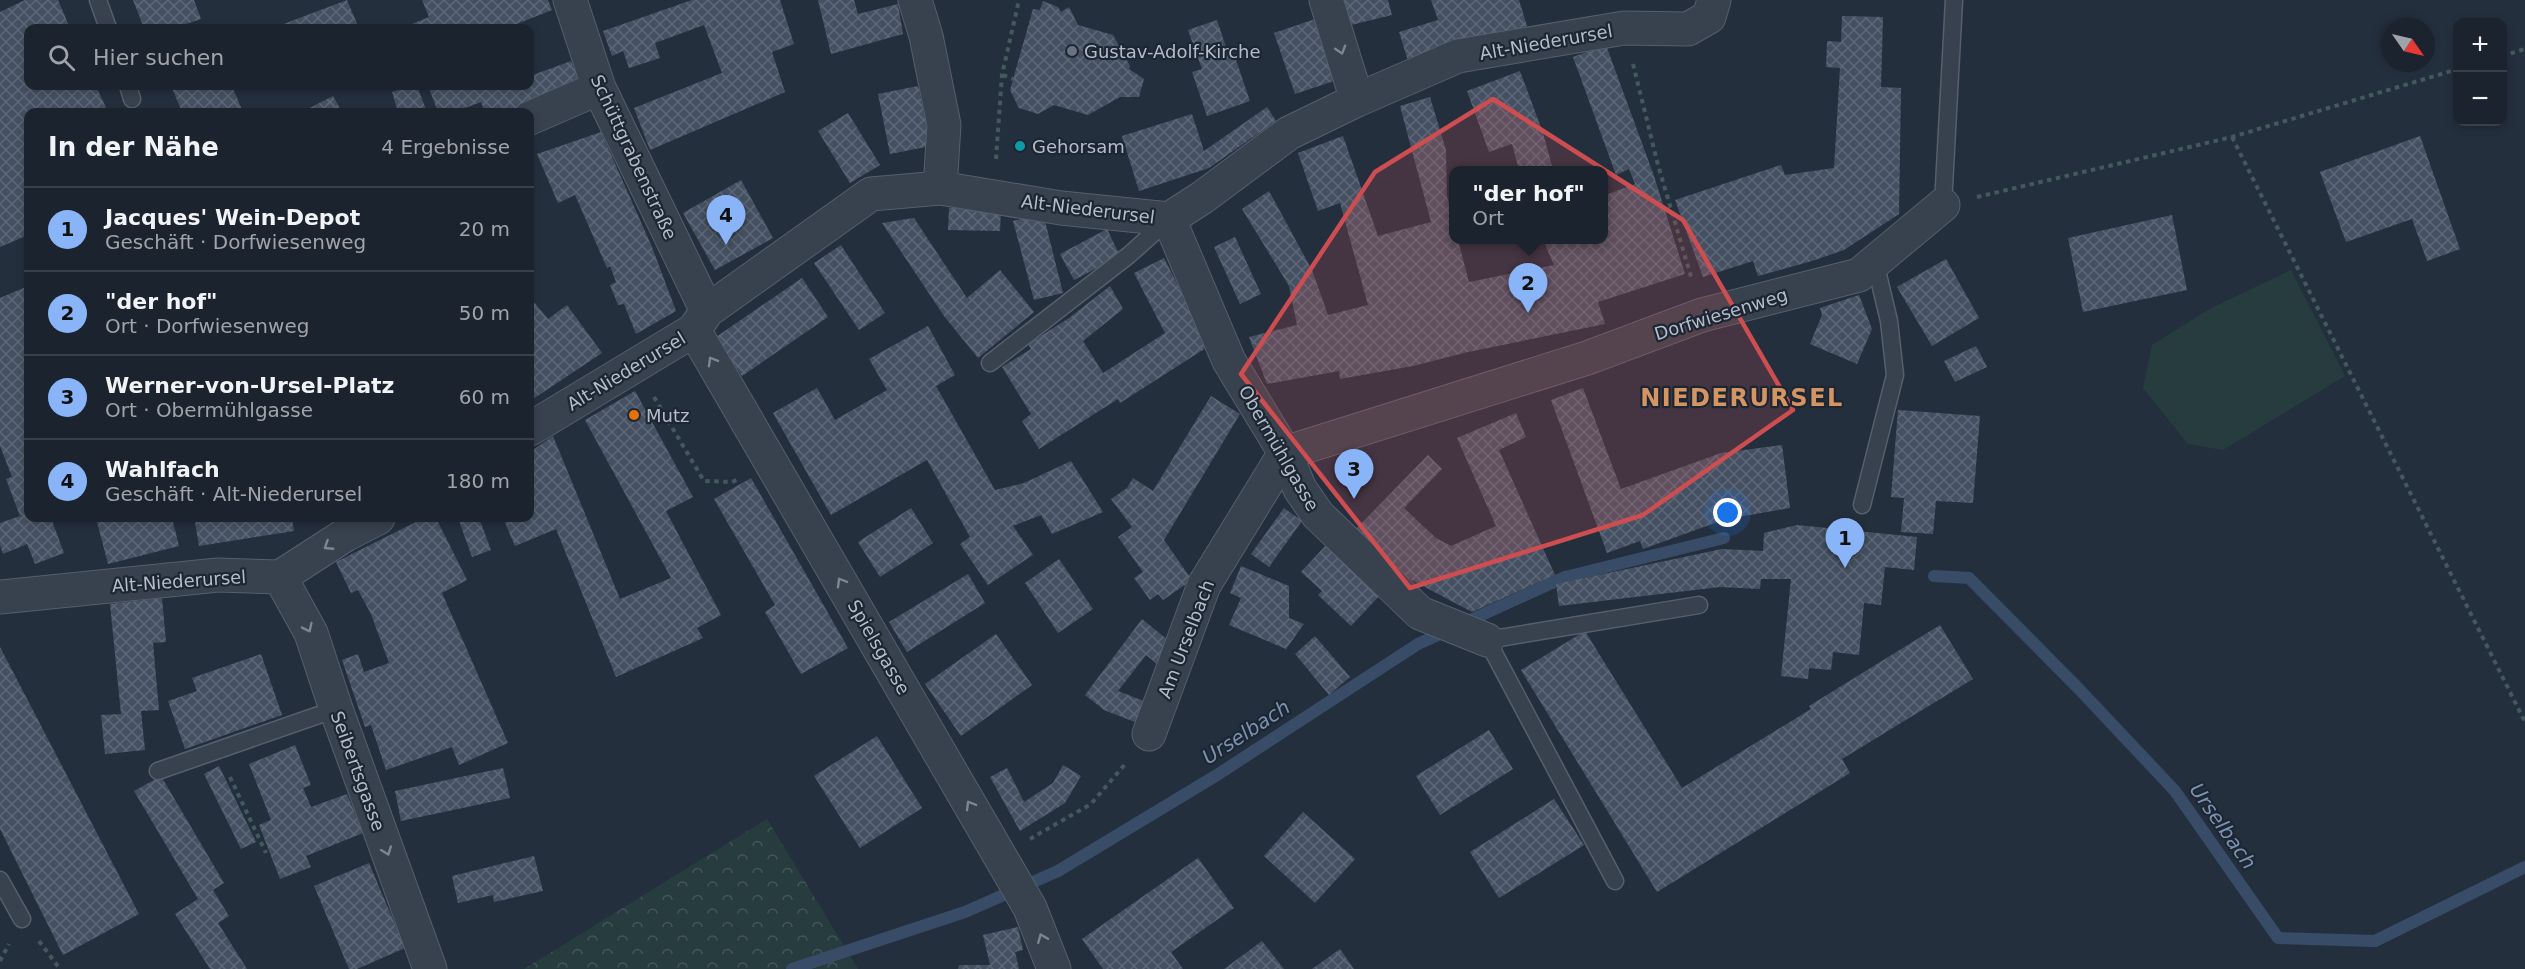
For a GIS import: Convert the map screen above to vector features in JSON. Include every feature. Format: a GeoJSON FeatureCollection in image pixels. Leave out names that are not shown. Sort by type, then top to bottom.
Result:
{"type":"FeatureCollection","features":[{"type":"Feature","properties":{"kind":"street","name":"Schüttgrabenstraße"},"geometry":{"type":"LineString","coordinates":[[570,0],[599,88],[701,320]]}},
{"type":"Feature","properties":{"kind":"street"},"geometry":{"type":"LineString","coordinates":[[915,0],[926,36],[944,125],[940,188]]}},
{"type":"Feature","properties":{"kind":"street"},"geometry":{"type":"LineString","coordinates":[[1326,0],[1357,100]]}},
{"type":"Feature","properties":{"kind":"street","name":"Alt-Niederursel"},"geometry":{"type":"LineString","coordinates":[[534,426],[701,320],[871,194],[940,188],[1061,208],[1169,219],[1203,197],[1289,133],[1357,100],[1458,56],[1624,28],[1688,29],[1712,9]]}},
{"type":"Feature","properties":{"kind":"street"},"geometry":{"type":"LineString","coordinates":[[534,116],[599,88]]}},
{"type":"Feature","properties":{"kind":"street","name":"Dorfwiesenweg"},"geometry":{"type":"LineString","coordinates":[[1285,453],[1587,358],[1702,315],[1859,275],[1943,205]]}},
{"type":"Feature","properties":{"kind":"street","name":"Obermühlgasse"},"geometry":{"type":"LineString","coordinates":[[1169,219],[1229,362],[1285,453],[1300,489],[1318,515],[1420,613],[1487,640]]}},
{"type":"Feature","properties":{"kind":"street","name":"Spielsgasse"},"geometry":{"type":"LineString","coordinates":[[701,320],[1009,850],[1054,969]]}},
{"type":"Feature","properties":{"kind":"street","name":"Am Urselbach"},"geometry":{"type":"LineString","coordinates":[[1149,734],[1204,585],[1285,453]]}},
{"type":"Feature","properties":{"kind":"street"},"geometry":{"type":"LineString","coordinates":[[280,577],[345,535],[370,522]]}},
{"type":"Feature","properties":{"kind":"street","name":"Alt-Niederursel"},"geometry":{"type":"LineString","coordinates":[[0,597],[218,575],[280,577]]}},
{"type":"Feature","properties":{"kind":"street","name":"Seibertsgasse"},"geometry":{"type":"LineString","coordinates":[[280,577],[311,633],[336,709],[430,969]]}},
{"type":"Feature","properties":{"kind":"lane"},"geometry":{"type":"LineString","coordinates":[[98,0],[107,24]]}},
{"type":"Feature","properties":{"kind":"lane"},"geometry":{"type":"LineString","coordinates":[[1943,205],[1954,0]]}},
{"type":"Feature","properties":{"kind":"lane"},"geometry":{"type":"LineString","coordinates":[[990,363],[1129,255],[1169,219]]}},
{"type":"Feature","properties":{"kind":"lane"},"geometry":{"type":"LineString","coordinates":[[1862,505],[1895,375],[1889,321],[1875,262]]}},
{"type":"Feature","properties":{"kind":"lane"},"geometry":{"type":"LineString","coordinates":[[1615,881],[1487,640],[1699,605]]}},
{"type":"Feature","properties":{"kind":"lane"},"geometry":{"type":"LineString","coordinates":[[159,771],[216,749],[336,709]]}},
{"type":"Feature","properties":{"kind":"lane"},"geometry":{"type":"LineString","coordinates":[[0,880],[22,919]]}},
{"type":"Feature","properties":{"kind":"path"},"geometry":{"type":"LineString","coordinates":[[998,153],[1002,75],[1019,0]]}},
{"type":"Feature","properties":{"kind":"path"},"geometry":{"type":"LineString","coordinates":[[1624,28],[1658,165],[1702,315]]}},
{"type":"Feature","properties":{"kind":"path"},"geometry":{"type":"LineString","coordinates":[[2507,54],[2525,49]]}},
{"type":"Feature","properties":{"kind":"path"},"geometry":{"type":"LineString","coordinates":[[1943,205],[2232,136],[2453,70]]}},
{"type":"Feature","properties":{"kind":"path"},"geometry":{"type":"LineString","coordinates":[[1002,75],[1013,79]]}},
{"type":"Feature","properties":{"kind":"path"},"geometry":{"type":"LineString","coordinates":[[2232,136],[2525,722]]}},
{"type":"Feature","properties":{"kind":"path"},"geometry":{"type":"LineString","coordinates":[[651,393],[704,481],[732,482]]}},
{"type":"Feature","properties":{"kind":"path"},"geometry":{"type":"LineString","coordinates":[[1009,850],[1091,804],[1149,734]]}},
{"type":"Feature","properties":{"kind":"path"},"geometry":{"type":"LineString","coordinates":[[216,749],[266,854]]}},
{"type":"Feature","properties":{"kind":"path"},"geometry":{"type":"LineString","coordinates":[[22,919],[60,969]]}},
{"type":"Feature","properties":{"kind":"path"},"geometry":{"type":"LineString","coordinates":[[0,951],[7,948]]}},
{"type":"Feature","properties":{"kind":"highlighted area"},"geometry":{"type":"Polygon","coordinates":[[[1493,99],[1683,220],[1793,410],[1643,515],[1410,588],[1241,374],[1375,172],[1493,99]]]}},
{"type":"Feature","properties":{"kind":"green space"},"geometry":{"type":"Polygon","coordinates":[[[2291,270],[2345,376],[2223,450],[2188,444],[2143,388],[2152,345],[2211,308],[2291,270]]]}},
{"type":"Feature","properties":{"kind":"green space"},"geometry":{"type":"Polygon","coordinates":[[[767,819],[858,969],[524,969],[767,819]]]}},
{"type":"Feature","properties":{"kind":"building"},"geometry":{"type":"Polygon","coordinates":[[[25,0],[58,0],[68,24],[24,24],[24,90],[98,90],[106,108],[24,108],[24,237],[0,247],[0,12],[25,0]]]}},
{"type":"Feature","properties":{"kind":"building"},"geometry":{"type":"Polygon","coordinates":[[[133,0],[194,0],[201,19],[186,24],[142,24],[133,0]]]}},
{"type":"Feature","properties":{"kind":"building"},"geometry":{"type":"Polygon","coordinates":[[[347,0],[357,24],[284,24],[347,0]]]}},
{"type":"Feature","properties":{"kind":"building"},"geometry":{"type":"Polygon","coordinates":[[[422,0],[548,0],[552,10],[517,24],[412,24],[429,17],[422,0]]]}},
{"type":"Feature","properties":{"kind":"building"},"geometry":{"type":"Polygon","coordinates":[[[692,0],[780,0],[794,44],[772,52],[785,92],[650,150],[634,108],[722,73],[704,25],[655,43],[660,58],[629,68],[623,51],[612,56],[603,31],[692,0]]]}},
{"type":"Feature","properties":{"kind":"building"},"geometry":{"type":"Polygon","coordinates":[[[818,0],[854,0],[858,14],[898,4],[903,34],[831,54],[818,0]]]}},
{"type":"Feature","properties":{"kind":"building"},"geometry":{"type":"Polygon","coordinates":[[[1341,0],[1388,0],[1392,15],[1347,26],[1341,0]]]}},
{"type":"Feature","properties":{"kind":"building"},"geometry":{"type":"Polygon","coordinates":[[[1431,0],[1519,0],[1527,26],[1408,61],[1399,32],[1438,20],[1431,0]]]}},
{"type":"Feature","properties":{"kind":"building","name":"Gustav-Adolf-Kirche"},"geometry":{"type":"Polygon","coordinates":[[[1043,1],[1058,7],[1061,12],[1069,7],[1078,25],[1113,35],[1130,66],[1129,69],[1144,79],[1139,97],[1120,97],[1088,115],[1054,105],[1038,114],[1019,108],[1010,90],[1033,9],[1040,10],[1043,1]]]}},
{"type":"Feature","properties":{"kind":"building"},"geometry":{"type":"Polygon","coordinates":[[[1842,16],[1883,17],[1881,87],[1901,88],[1899,214],[1844,250],[1812,261],[1758,276],[1753,261],[1703,277],[1675,200],[1781,165],[1785,175],[1834,168],[1840,68],[1826,67],[1827,41],[1841,42],[1842,16]]]}},
{"type":"Feature","properties":{"kind":"building"},"geometry":{"type":"Polygon","coordinates":[[[1315,19],[1337,80],[1295,94],[1274,33],[1315,19]]]}},
{"type":"Feature","properties":{"kind":"building"},"geometry":{"type":"Polygon","coordinates":[[[1217,20],[1230,59],[1235,57],[1250,101],[1207,116],[1192,72],[1202,69],[1188,30],[1217,20]]]}},
{"type":"Feature","properties":{"kind":"building"},"geometry":{"type":"Polygon","coordinates":[[[1606,45],[1654,176],[1685,274],[1598,302],[1605,324],[1468,352],[1413,366],[1340,379],[1339,371],[1267,384],[1249,337],[1297,325],[1289,286],[1242,209],[1269,191],[1312,270],[1328,315],[1368,305],[1340,203],[1318,211],[1298,153],[1343,136],[1378,236],[1431,222],[1400,106],[1430,97],[1446,150],[1449,244],[1459,244],[1469,282],[1554,265],[1545,244],[1608,244],[1608,194],[1635,184],[1629,169],[1616,175],[1573,57],[1606,45]]]}},
{"type":"Feature","properties":{"kind":"building"},"geometry":{"type":"Polygon","coordinates":[[[571,61],[581,85],[527,108],[483,108],[481,102],[465,108],[436,108],[430,90],[534,90],[534,75],[571,61]]]}},
{"type":"Feature","properties":{"kind":"building"},"geometry":{"type":"Polygon","coordinates":[[[1520,71],[1543,133],[1552,166],[1518,166],[1512,144],[1489,152],[1467,91],[1520,71]]]}},
{"type":"Feature","properties":{"kind":"building"},"geometry":{"type":"Polygon","coordinates":[[[918,86],[931,146],[890,154],[878,94],[918,86]]]}},
{"type":"Feature","properties":{"kind":"building"},"geometry":{"type":"Polygon","coordinates":[[[173,90],[234,90],[241,108],[180,108],[173,90]]]}},
{"type":"Feature","properties":{"kind":"building"},"geometry":{"type":"Polygon","coordinates":[[[419,90],[425,108],[397,108],[392,92],[419,90]]]}},
{"type":"Feature","properties":{"kind":"building"},"geometry":{"type":"Polygon","coordinates":[[[333,96],[340,108],[310,108],[333,96]]]}},
{"type":"Feature","properties":{"kind":"building"},"geometry":{"type":"Polygon","coordinates":[[[1267,107],[1276,121],[1209,168],[1139,191],[1122,136],[1192,114],[1204,151],[1267,107]]]}},
{"type":"Feature","properties":{"kind":"building"},"geometry":{"type":"Polygon","coordinates":[[[848,113],[880,165],[850,183],[818,131],[848,113]]]}},
{"type":"Feature","properties":{"kind":"building"},"geometry":{"type":"Polygon","coordinates":[[[601,132],[652,247],[676,311],[636,334],[624,304],[618,305],[610,285],[616,282],[610,266],[607,268],[575,195],[558,203],[537,154],[601,132]]]}},
{"type":"Feature","properties":{"kind":"building"},"geometry":{"type":"Polygon","coordinates":[[[2420,136],[2460,249],[2427,261],[2412,219],[2346,242],[2320,172],[2420,136]]]}},
{"type":"Feature","properties":{"kind":"building"},"geometry":{"type":"Polygon","coordinates":[[[741,180],[773,238],[715,270],[683,213],[741,180]]]}},
{"type":"Feature","properties":{"kind":"building"},"geometry":{"type":"Polygon","coordinates":[[[949,208],[1001,209],[1000,231],[948,230],[949,208]]]}},
{"type":"Feature","properties":{"kind":"building"},"geometry":{"type":"Polygon","coordinates":[[[1043,213],[1063,293],[1034,300],[1013,221],[1043,213]]]}},
{"type":"Feature","properties":{"kind":"building"},"geometry":{"type":"Polygon","coordinates":[[[2172,215],[2187,290],[2083,312],[2068,238],[2172,215]]]}},
{"type":"Feature","properties":{"kind":"building"},"geometry":{"type":"Polygon","coordinates":[[[914,218],[967,298],[1000,270],[1034,312],[978,358],[944,316],[882,223],[914,218]]]}},
{"type":"Feature","properties":{"kind":"building"},"geometry":{"type":"Polygon","coordinates":[[[1107,229],[1120,256],[1074,280],[1060,254],[1107,229]]]}},
{"type":"Feature","properties":{"kind":"building"},"geometry":{"type":"Polygon","coordinates":[[[1235,237],[1261,294],[1240,304],[1214,247],[1235,237]]]}},
{"type":"Feature","properties":{"kind":"building"},"geometry":{"type":"Polygon","coordinates":[[[841,245],[885,313],[859,330],[814,263],[841,245]]]}},
{"type":"Feature","properties":{"kind":"building"},"geometry":{"type":"Polygon","coordinates":[[[1164,258],[1209,346],[1120,403],[1118,399],[1039,449],[1022,421],[1031,414],[1002,367],[1031,349],[1028,344],[1069,318],[1110,286],[1123,309],[1083,341],[1103,373],[1165,333],[1134,273],[1164,258]]]}},
{"type":"Feature","properties":{"kind":"building"},"geometry":{"type":"Polygon","coordinates":[[[1946,259],[1979,318],[1932,346],[1897,287],[1946,259]]]}},
{"type":"Feature","properties":{"kind":"building"},"geometry":{"type":"Polygon","coordinates":[[[802,278],[828,317],[742,376],[716,337],[802,278]]]}},
{"type":"Feature","properties":{"kind":"building"},"geometry":{"type":"Polygon","coordinates":[[[24,288],[24,522],[52,522],[64,553],[35,564],[27,544],[3,554],[0,545],[0,523],[20,516],[6,479],[12,477],[0,446],[0,298],[24,288]]]}},
{"type":"Feature","properties":{"kind":"building"},"geometry":{"type":"Polygon","coordinates":[[[1859,295],[1872,329],[1857,364],[1810,344],[1822,315],[1820,308],[1859,295]]]}},
{"type":"Feature","properties":{"kind":"building"},"geometry":{"type":"Polygon","coordinates":[[[534,302],[548,319],[567,305],[602,353],[534,398],[534,302]]]}},
{"type":"Feature","properties":{"kind":"building"},"geometry":{"type":"Polygon","coordinates":[[[928,326],[955,375],[936,386],[995,490],[1024,483],[1071,461],[1103,512],[1052,534],[1041,515],[1013,526],[1033,555],[988,585],[960,544],[970,537],[927,460],[831,515],[773,413],[817,388],[835,420],[887,390],[869,359],[928,326]]]}},
{"type":"Feature","properties":{"kind":"building"},"geometry":{"type":"Polygon","coordinates":[[[1976,346],[1987,367],[1955,382],[1944,361],[1976,346]]]}},
{"type":"Feature","properties":{"kind":"building"},"geometry":{"type":"Polygon","coordinates":[[[1583,388],[1621,489],[1721,453],[1782,445],[1790,508],[1726,519],[1643,549],[1640,541],[1607,553],[1551,400],[1583,388]]]}},
{"type":"Feature","properties":{"kind":"building"},"geometry":{"type":"Polygon","coordinates":[[[635,391],[693,497],[666,511],[721,615],[697,628],[703,638],[616,677],[556,529],[515,546],[505,522],[534,522],[534,449],[553,436],[620,599],[671,578],[585,420],[635,391]]]}},
{"type":"Feature","properties":{"kind":"building"},"geometry":{"type":"Polygon","coordinates":[[[1211,396],[1240,414],[1164,540],[1192,580],[1163,600],[1158,594],[1150,600],[1134,578],[1143,572],[1118,537],[1132,527],[1111,499],[1127,488],[1133,478],[1153,491],[1211,396]]]}},
{"type":"Feature","properties":{"kind":"building"},"geometry":{"type":"Polygon","coordinates":[[[1898,410],[1980,416],[1973,503],[1936,501],[1933,534],[1901,532],[1904,498],[1891,497],[1898,410]]]}},
{"type":"Feature","properties":{"kind":"building"},"geometry":{"type":"Polygon","coordinates":[[[1516,413],[1526,437],[1499,450],[1555,575],[1472,612],[1406,577],[1356,529],[1428,455],[1442,469],[1404,508],[1436,538],[1451,546],[1496,526],[1457,438],[1516,413]]]}},
{"type":"Feature","properties":{"kind":"building"},"geometry":{"type":"Polygon","coordinates":[[[751,478],[848,648],[801,674],[765,612],[775,605],[714,499],[751,478]]]}},
{"type":"Feature","properties":{"kind":"building"},"geometry":{"type":"Polygon","coordinates":[[[911,508],[933,543],[880,577],[858,542],[911,508]]]}},
{"type":"Feature","properties":{"kind":"building"},"geometry":{"type":"Polygon","coordinates":[[[1284,508],[1302,521],[1269,567],[1251,554],[1284,508]]]}},
{"type":"Feature","properties":{"kind":"building"},"geometry":{"type":"Polygon","coordinates":[[[97,522],[173,522],[179,546],[108,564],[97,522]]]}},
{"type":"Feature","properties":{"kind":"building"},"geometry":{"type":"Polygon","coordinates":[[[195,522],[293,522],[294,531],[199,546],[195,522]]]}},
{"type":"Feature","properties":{"kind":"building"},"geometry":{"type":"Polygon","coordinates":[[[416,522],[438,522],[467,580],[442,593],[508,743],[459,765],[452,747],[386,770],[371,725],[365,727],[342,660],[358,654],[364,672],[389,663],[371,614],[358,590],[351,593],[336,562],[416,522]]]}},
{"type":"Feature","properties":{"kind":"building"},"geometry":{"type":"Polygon","coordinates":[[[459,522],[480,522],[491,550],[472,557],[459,522]]]}},
{"type":"Feature","properties":{"kind":"building"},"geometry":{"type":"Polygon","coordinates":[[[1797,525],[1917,537],[1914,570],[1885,567],[1881,605],[1864,603],[1859,655],[1833,652],[1831,670],[1809,668],[1808,679],[1781,676],[1791,579],[1761,579],[1760,589],[1720,587],[1559,606],[1556,584],[1722,549],[1763,551],[1764,533],[1797,525]]]}},
{"type":"Feature","properties":{"kind":"building"},"geometry":{"type":"Polygon","coordinates":[[[1328,543],[1382,593],[1351,626],[1318,595],[1322,591],[1301,572],[1328,543]]]}},
{"type":"Feature","properties":{"kind":"building"},"geometry":{"type":"Polygon","coordinates":[[[1059,559],[1093,609],[1058,633],[1025,583],[1059,559]]]}},
{"type":"Feature","properties":{"kind":"building"},"geometry":{"type":"Polygon","coordinates":[[[1241,566],[1289,586],[1289,618],[1304,624],[1286,649],[1229,625],[1241,598],[1230,593],[1241,566]]]}},
{"type":"Feature","properties":{"kind":"building"},"geometry":{"type":"Polygon","coordinates":[[[968,574],[985,603],[907,652],[889,622],[968,574]]]}},
{"type":"Feature","properties":{"kind":"building"},"geometry":{"type":"Polygon","coordinates":[[[162,598],[166,642],[153,643],[159,710],[141,711],[145,750],[105,754],[101,715],[121,714],[110,604],[162,598]]]}},
{"type":"Feature","properties":{"kind":"building"},"geometry":{"type":"Polygon","coordinates":[[[1142,619],[1174,645],[1157,664],[1146,655],[1118,691],[1149,703],[1140,724],[1104,710],[1085,695],[1142,619]]]}},
{"type":"Feature","properties":{"kind":"building"},"geometry":{"type":"Polygon","coordinates":[[[1940,625],[1973,679],[1842,759],[1850,773],[1657,892],[1521,670],[1585,631],[1682,788],[1811,709],[1809,706],[1940,625]]]}},
{"type":"Feature","properties":{"kind":"building"},"geometry":{"type":"Polygon","coordinates":[[[996,634],[1032,685],[961,736],[925,684],[996,634]]]}},
{"type":"Feature","properties":{"kind":"building"},"geometry":{"type":"Polygon","coordinates":[[[1315,636],[1350,677],[1329,695],[1295,654],[1315,636]]]}},
{"type":"Feature","properties":{"kind":"building"},"geometry":{"type":"Polygon","coordinates":[[[0,647],[139,914],[63,955],[0,829],[0,647]]]}},
{"type":"Feature","properties":{"kind":"building"},"geometry":{"type":"Polygon","coordinates":[[[261,654],[282,715],[185,749],[168,701],[197,691],[192,678],[261,654]]]}},
{"type":"Feature","properties":{"kind":"building"},"geometry":{"type":"Polygon","coordinates":[[[1489,730],[1513,769],[1440,815],[1416,776],[1489,730]]]}},
{"type":"Feature","properties":{"kind":"building"},"geometry":{"type":"Polygon","coordinates":[[[877,736],[922,808],[860,848],[814,776],[877,736]]]}},
{"type":"Feature","properties":{"kind":"building"},"geometry":{"type":"Polygon","coordinates":[[[295,745],[311,785],[303,788],[311,807],[347,794],[363,833],[306,856],[311,867],[280,879],[259,825],[271,820],[249,764],[295,745]]]}},
{"type":"Feature","properties":{"kind":"building"},"geometry":{"type":"Polygon","coordinates":[[[1063,765],[1081,776],[1065,803],[1020,831],[990,777],[1007,768],[1024,802],[1053,783],[1063,765]]]}},
{"type":"Feature","properties":{"kind":"building"},"geometry":{"type":"Polygon","coordinates":[[[219,766],[256,842],[241,849],[204,774],[219,766]]]}},
{"type":"Feature","properties":{"kind":"building"},"geometry":{"type":"Polygon","coordinates":[[[503,768],[510,798],[401,821],[395,791],[503,768]]]}},
{"type":"Feature","properties":{"kind":"building"},"geometry":{"type":"Polygon","coordinates":[[[161,776],[224,883],[213,890],[229,916],[218,923],[247,969],[210,969],[175,914],[198,899],[134,791],[161,776]]]}},
{"type":"Feature","properties":{"kind":"building"},"geometry":{"type":"Polygon","coordinates":[[[1554,799],[1584,845],[1499,898],[1470,852],[1554,799]]]}},
{"type":"Feature","properties":{"kind":"building"},"geometry":{"type":"Polygon","coordinates":[[[1303,812],[1355,859],[1315,903],[1264,856],[1303,812]]]}},
{"type":"Feature","properties":{"kind":"building"},"geometry":{"type":"Polygon","coordinates":[[[534,856],[543,891],[494,902],[493,895],[458,903],[452,876],[534,856]]]}},
{"type":"Feature","properties":{"kind":"building"},"geometry":{"type":"Polygon","coordinates":[[[1198,858],[1234,908],[1171,952],[1183,969],[1103,969],[1082,939],[1198,858]]]}},
{"type":"Feature","properties":{"kind":"building"},"geometry":{"type":"Polygon","coordinates":[[[369,863],[405,948],[357,969],[349,969],[314,886],[369,863]]]}},
{"type":"Feature","properties":{"kind":"building"},"geometry":{"type":"Polygon","coordinates":[[[1018,927],[1023,950],[1015,952],[1019,969],[958,969],[959,965],[990,965],[983,935],[1018,927]]]}},
{"type":"Feature","properties":{"kind":"building"},"geometry":{"type":"Polygon","coordinates":[[[1262,941],[1284,969],[1224,969],[1262,941]]]}},
{"type":"Feature","properties":{"kind":"building"},"geometry":{"type":"Polygon","coordinates":[[[1340,949],[1354,969],[1312,969],[1340,949]]]}},
{"type":"Feature","properties":{"kind":"waterway","name":"Urselbach"},"geometry":{"type":"LineString","coordinates":[[792,969],[965,912],[1058,871],[1217,775],[1418,644],[1565,577],[1724,538]]}},
{"type":"Feature","properties":{"kind":"waterway","name":"Urselbach"},"geometry":{"type":"LineString","coordinates":[[1934,576],[1969,578],[2079,689],[2175,791],[2278,938],[2375,941],[2525,867]]}},
{"type":"Feature","properties":{"kind":"place","name":"Gustav-Adolf-Kirche"},"geometry":{"type":"Point","coordinates":[1072,51]}},
{"type":"Feature","properties":{"kind":"place","name":"Gehorsam"},"geometry":{"type":"Point","coordinates":[1020,146]}},
{"type":"Feature","properties":{"kind":"place","name":"Wahlfach"},"geometry":{"type":"Point","coordinates":[726,245]}},
{"type":"Feature","properties":{"kind":"place","name":"\"der hof\""},"geometry":{"type":"Point","coordinates":[1528,313]}},
{"type":"Feature","properties":{"kind":"place","name":"Mutz"},"geometry":{"type":"Point","coordinates":[634,415]}},
{"type":"Feature","properties":{"kind":"place","name":"Werner-von-Ursel-Platz"},"geometry":{"type":"Point","coordinates":[1354,499]}},
{"type":"Feature","properties":{"kind":"place","name":"Jacques' Wein-Depot"},"geometry":{"type":"Point","coordinates":[1845,568]}},
{"type":"Feature","properties":{"kind":"district","name":"NIEDERURSEL"},"geometry":{"type":"Point","coordinates":[1742,398]}}]}
